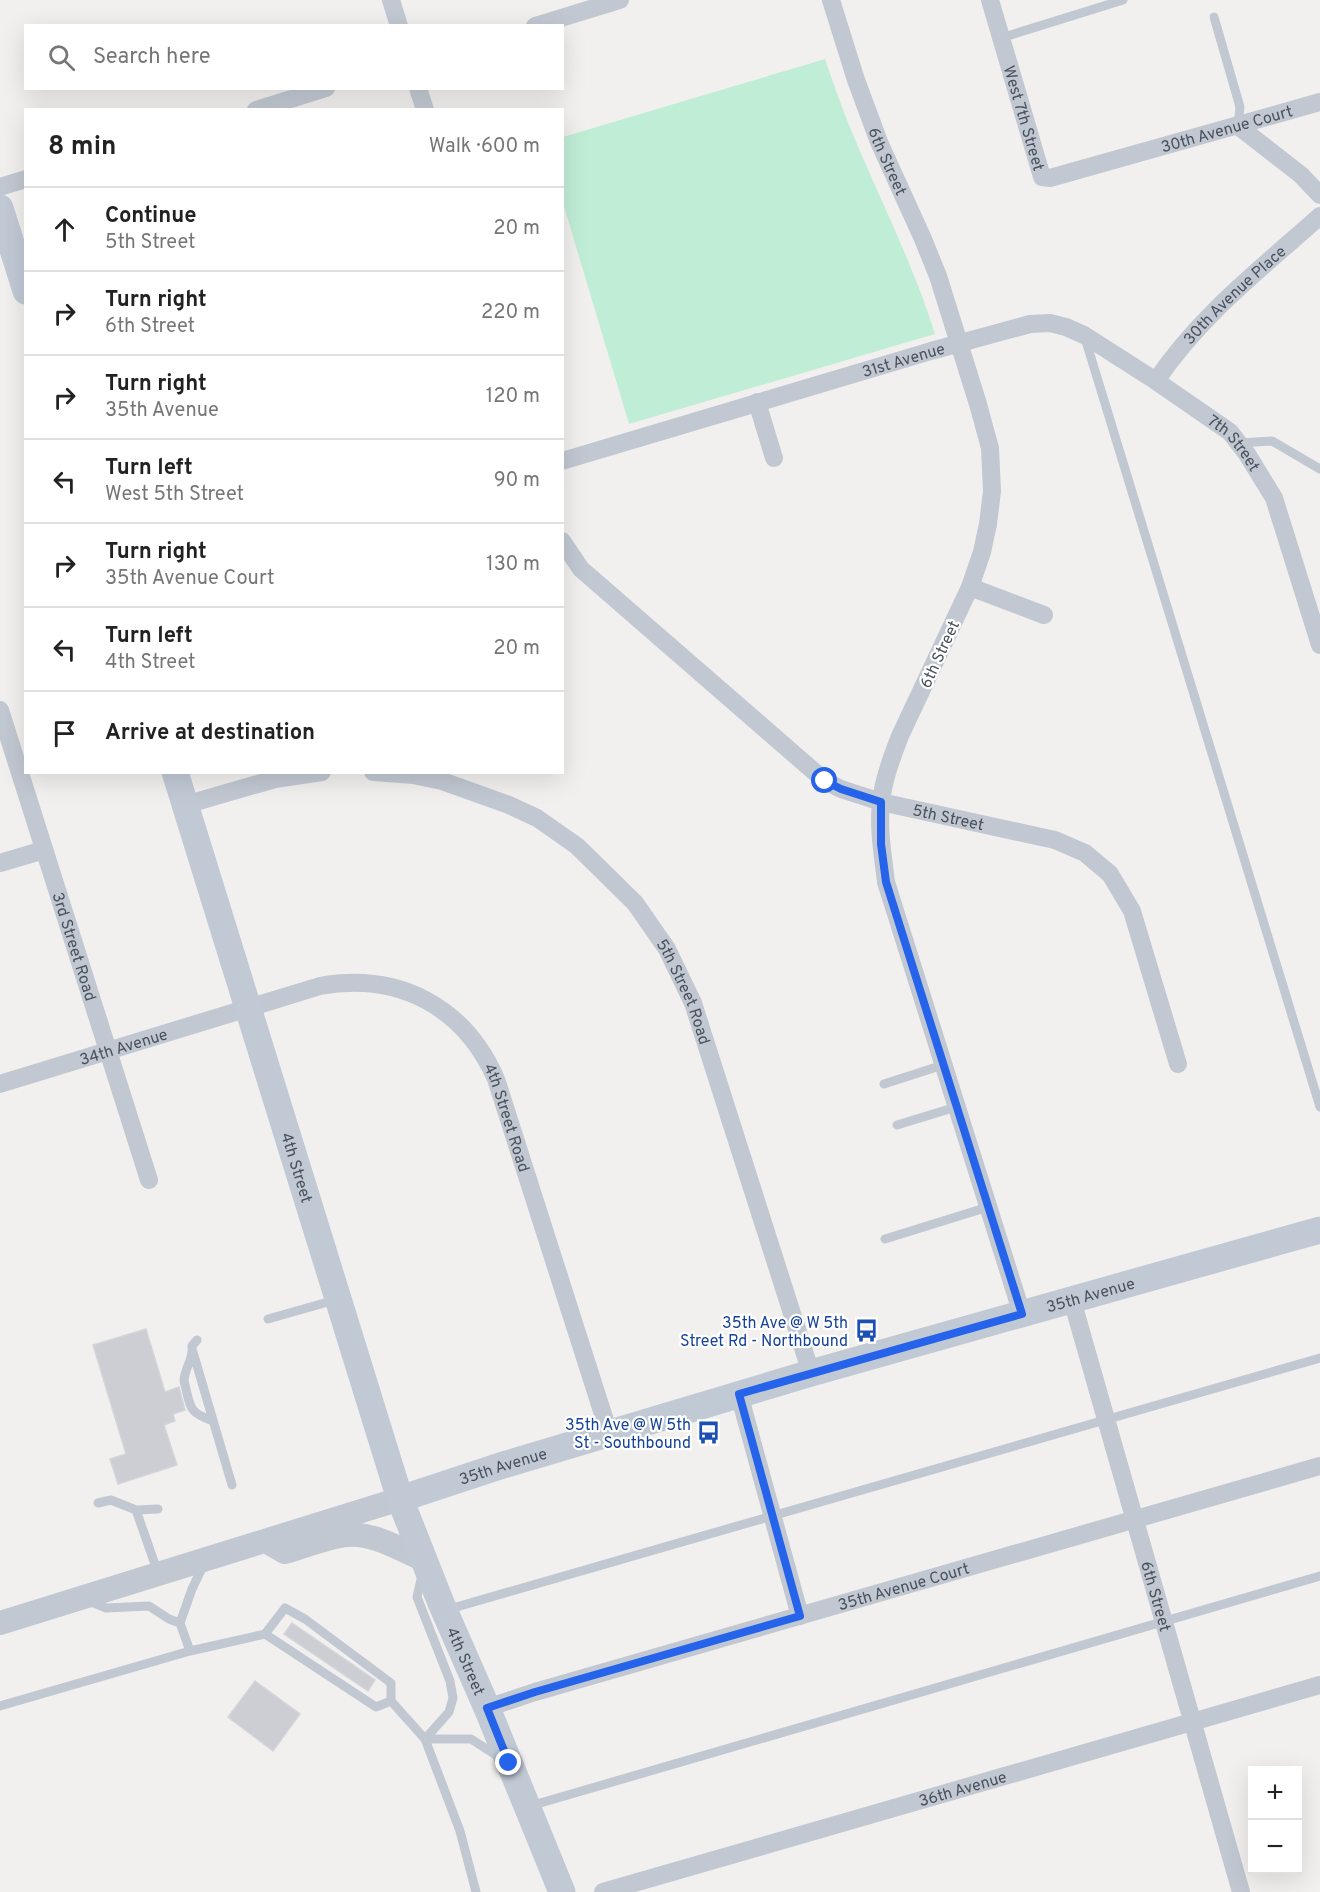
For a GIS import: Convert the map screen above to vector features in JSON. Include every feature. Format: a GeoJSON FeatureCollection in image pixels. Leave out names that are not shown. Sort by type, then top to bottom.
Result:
{"type":"FeatureCollection","features":[{"type":"Feature","properties":{"kind":"main road"},"geometry":{"type":"LineString","coordinates":[[0,208],[24,285]]}},
{"type":"Feature","properties":{"kind":"main road","name":"4th Street"},"geometry":{"type":"LineString","coordinates":[[176,774],[400,1499],[444,1611],[487,1708],[562,1892]]}},
{"type":"Feature","properties":{"kind":"main road","name":"35th Avenue"},"geometry":{"type":"LineString","coordinates":[[400,1499],[500,1466],[739,1394],[1320,1230]]}},
{"type":"Feature","properties":{"kind":"street"},"geometry":{"type":"LineString","coordinates":[[391,0],[398,24]]}},
{"type":"Feature","properties":{"kind":"street"},"geometry":{"type":"LineString","coordinates":[[542,24],[620,0]]}},
{"type":"Feature","properties":{"kind":"street","name":"6th Street"},"geometry":{"type":"LineString","coordinates":[[831,0],[856,80],[879,142],[924,239],[959,343],[990,448],[992,491],[982,552],[970,588],[891,759],[881,802],[881,844],[886,882],[1022,1314]]}},
{"type":"Feature","properties":{"kind":"street","name":"West 7th Street"},"geometry":{"type":"LineString","coordinates":[[991,0],[1042,177],[1050,178],[1135,153]]}},
{"type":"Feature","properties":{"kind":"street"},"geometry":{"type":"LineString","coordinates":[[262,108],[320,90]]}},
{"type":"Feature","properties":{"kind":"street"},"geometry":{"type":"LineString","coordinates":[[419,90],[424,108]]}},
{"type":"Feature","properties":{"kind":"street","name":"30th Avenue Court"},"geometry":{"type":"LineString","coordinates":[[1135,153],[1320,102]]}},
{"type":"Feature","properties":{"kind":"street"},"geometry":{"type":"LineString","coordinates":[[1238,126],[1301,175],[1320,195]]}},
{"type":"Feature","properties":{"kind":"street"},"geometry":{"type":"LineString","coordinates":[[0,187],[24,180]]}},
{"type":"Feature","properties":{"kind":"street","name":"30th Avenue Place"},"geometry":{"type":"LineString","coordinates":[[1156,381],[1198,327],[1320,216]]}},
{"type":"Feature","properties":{"kind":"street","name":"31st Avenue"},"geometry":{"type":"LineString","coordinates":[[564,459],[959,343],[1030,324],[1050,323]]}},
{"type":"Feature","properties":{"kind":"street","name":"7th Street"},"geometry":{"type":"LineString","coordinates":[[1050,323],[1084,335],[1230,432],[1274,498],[1320,645]]}},
{"type":"Feature","properties":{"kind":"street"},"geometry":{"type":"LineString","coordinates":[[757,402],[774,458]]}},
{"type":"Feature","properties":{"kind":"street","name":"5th Street"},"geometry":{"type":"LineString","coordinates":[[564,544],[581,569],[825,781],[841,789],[881,802],[1055,840],[1085,853],[1110,874],[1132,911],[1178,1064]]}},
{"type":"Feature","properties":{"kind":"street"},"geometry":{"type":"LineString","coordinates":[[970,588],[1044,615]]}},
{"type":"Feature","properties":{"kind":"street","name":"3rd Street Road"},"geometry":{"type":"LineString","coordinates":[[0,710],[149,1180]]}},
{"type":"Feature","properties":{"kind":"street"},"geometry":{"type":"LineString","coordinates":[[185,805],[275,779],[309,774]]}},
{"type":"Feature","properties":{"kind":"street","name":"5th Street Road"},"geometry":{"type":"LineString","coordinates":[[400,774],[442,781],[509,805],[537,818],[577,846],[635,903],[667,949],[693,1003],[811,1373]]}},
{"type":"Feature","properties":{"kind":"street"},"geometry":{"type":"LineString","coordinates":[[0,863],[44,850]]}},
{"type":"Feature","properties":{"kind":"street","name":"4th Street Road"},"geometry":{"type":"LineString","coordinates":[[248,1008],[339,982],[368,983],[390,986],[430,1001],[470,1035],[489,1063],[496,1079],[609,1433]]}},
{"type":"Feature","properties":{"kind":"street","name":"34th Avenue"},"geometry":{"type":"LineString","coordinates":[[0,1084],[248,1008]]}},
{"type":"Feature","properties":{"kind":"street","name":"6th Street"},"geometry":{"type":"LineString","coordinates":[[1072,1300],[1241,1892]]}},
{"type":"Feature","properties":{"kind":"street"},"geometry":{"type":"LineString","coordinates":[[739,1394],[800,1616]]}},
{"type":"Feature","properties":{"kind":"street","name":"35th Avenue Court"},"geometry":{"type":"LineString","coordinates":[[487,1708],[535,1692],[1320,1466]]}},
{"type":"Feature","properties":{"kind":"street","name":"35th Avenue"},"geometry":{"type":"LineString","coordinates":[[0,1623],[400,1499]]}},
{"type":"Feature","properties":{"kind":"street"},"geometry":{"type":"LineString","coordinates":[[266,1541],[285,1552],[346,1535],[360,1535],[396,1546],[425,1562]]}},
{"type":"Feature","properties":{"kind":"street","name":"36th Avenue"},"geometry":{"type":"LineString","coordinates":[[603,1892],[1320,1685]]}},
{"type":"Feature","properties":{"kind":"lane"},"geometry":{"type":"LineString","coordinates":[[1001,38],[1123,0]]}},
{"type":"Feature","properties":{"kind":"lane"},"geometry":{"type":"LineString","coordinates":[[1214,17],[1240,107],[1238,126]]}},
{"type":"Feature","properties":{"kind":"lane"},"geometry":{"type":"LineString","coordinates":[[1084,335],[1320,1107]]}},
{"type":"Feature","properties":{"kind":"lane"},"geometry":{"type":"LineString","coordinates":[[1238,443],[1272,441],[1320,469]]}},
{"type":"Feature","properties":{"kind":"lane"},"geometry":{"type":"LineString","coordinates":[[884,1084],[943,1065]]}},
{"type":"Feature","properties":{"kind":"lane"},"geometry":{"type":"LineString","coordinates":[[897,1125],[956,1107]]}},
{"type":"Feature","properties":{"kind":"lane"},"geometry":{"type":"LineString","coordinates":[[885,1239],[988,1207]]}},
{"type":"Feature","properties":{"kind":"lane"},"geometry":{"type":"LineString","coordinates":[[268,1319],[338,1299]]}},
{"type":"Feature","properties":{"kind":"lane"},"geometry":{"type":"LineString","coordinates":[[197,1340],[192,1346],[193,1352],[232,1485]]}},
{"type":"Feature","properties":{"kind":"lane"},"geometry":{"type":"LineString","coordinates":[[193,1352],[184,1377],[187,1391],[193,1411],[197,1416],[213,1421]]}},
{"type":"Feature","properties":{"kind":"lane"},"geometry":{"type":"LineString","coordinates":[[444,1611],[1320,1358]]}},
{"type":"Feature","properties":{"kind":"lane"},"geometry":{"type":"LineString","coordinates":[[98,1503],[111,1500],[135,1510],[158,1509]]}},
{"type":"Feature","properties":{"kind":"lane"},"geometry":{"type":"LineString","coordinates":[[135,1510],[158,1574]]}},
{"type":"Feature","properties":{"kind":"lane"},"geometry":{"type":"LineString","coordinates":[[189,1651],[180,1623],[206,1559]]}},
{"type":"Feature","properties":{"kind":"lane"},"geometry":{"type":"LineString","coordinates":[[425,1562],[417,1597],[450,1681],[453,1698],[449,1712],[425,1739]]}},
{"type":"Feature","properties":{"kind":"lane"},"geometry":{"type":"LineString","coordinates":[[527,1807],[1320,1576]]}},
{"type":"Feature","properties":{"kind":"lane"},"geometry":{"type":"LineString","coordinates":[[82,1598],[106,1608],[149,1606],[180,1623]]}},
{"type":"Feature","properties":{"kind":"lane"},"geometry":{"type":"LineString","coordinates":[[0,1706],[189,1651],[265,1634],[285,1608],[305,1619],[317,1634],[364,1668],[391,1683],[391,1701],[425,1739],[460,1831],[476,1892]]}},
{"type":"Feature","properties":{"kind":"lane"},"geometry":{"type":"LineString","coordinates":[[298,1628],[305,1619]]}},
{"type":"Feature","properties":{"kind":"lane"},"geometry":{"type":"LineString","coordinates":[[265,1634],[301,1659],[321,1665],[352,1686],[376,1707],[391,1701]]}},
{"type":"Feature","properties":{"kind":"lane"},"geometry":{"type":"LineString","coordinates":[[283,1647],[290,1638]]}},
{"type":"Feature","properties":{"kind":"lane"},"geometry":{"type":"LineString","coordinates":[[301,1659],[307,1650]]}},
{"type":"Feature","properties":{"kind":"lane"},"geometry":{"type":"LineString","coordinates":[[425,1739],[471,1739],[509,1763]]}},
{"type":"Feature","properties":{"kind":"green space"},"geometry":{"type":"Polygon","coordinates":[[[825,59],[858,147],[916,279],[935,334],[629,424],[564,206],[564,137],[825,59]]]}},
{"type":"Feature","properties":{"kind":"building"},"geometry":{"type":"Polygon","coordinates":[[[146,1329],[165,1392],[179,1387],[185,1410],[173,1414],[175,1421],[164,1425],[177,1465],[118,1484],[110,1459],[126,1454],[93,1345],[146,1329]]]}},
{"type":"Feature","properties":{"kind":"building"},"geometry":{"type":"Polygon","coordinates":[[[292,1623],[375,1680],[368,1691],[284,1634],[292,1623]]]}},
{"type":"Feature","properties":{"kind":"building"},"geometry":{"type":"Polygon","coordinates":[[[255,1681],[300,1714],[273,1751],[228,1717],[255,1681]]]}},
{"type":"Feature","properties":{"kind":"place","name":"35th Ave @ W 5th Street Rd - Northbound"},"geometry":{"type":"Point","coordinates":[866,1331]}},
{"type":"Feature","properties":{"kind":"place","name":"35th Ave @ W 5th St - Southbound"},"geometry":{"type":"Point","coordinates":[709,1433]}},
{"type":"Feature","properties":{"kind":"route"},"geometry":{"type":"LineString","coordinates":[[509,1763],[487,1708],[535,1692],[800,1616],[739,1394],[1022,1314],[886,882],[881,844],[881,802],[841,789],[825,781]]}}]}
